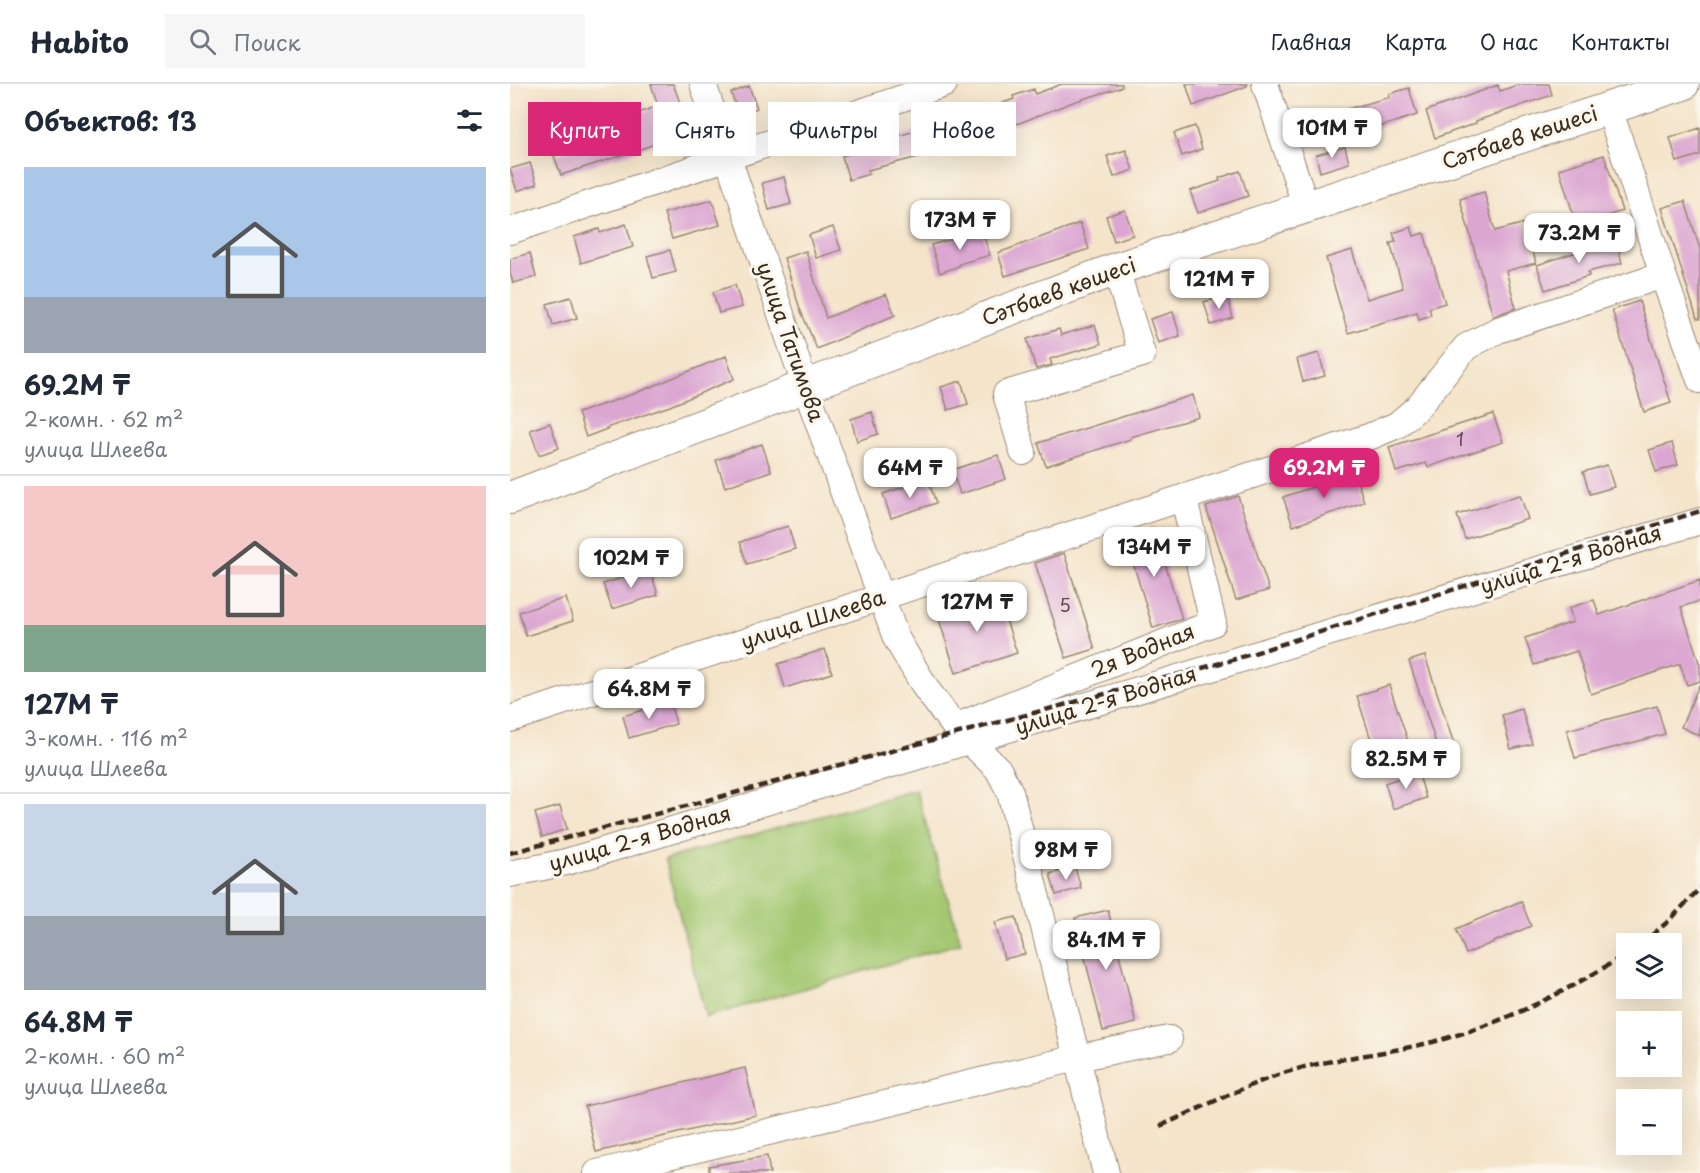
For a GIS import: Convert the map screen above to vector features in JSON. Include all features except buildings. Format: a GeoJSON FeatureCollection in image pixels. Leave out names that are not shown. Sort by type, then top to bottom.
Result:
{"type":"FeatureCollection","features":[{"type":"Feature","properties":{"kind":"main road","name":"Сәтбаев көшесі"},"geometry":{"type":"LineString","coordinates":[[510,498],[1116,269],[1683,84]]}},
{"type":"Feature","properties":{"kind":"street","name":"улица Татимова"},"geometry":{"type":"LineString","coordinates":[[703,84],[806,388],[896,638],[927,690],[963,734],[998,769],[1010,792],[1106,1173]]}},
{"type":"Feature","properties":{"kind":"street"},"geometry":{"type":"LineString","coordinates":[[510,231],[944,84]]}},
{"type":"Feature","properties":{"kind":"street"},"geometry":{"type":"LineString","coordinates":[[1265,84],[1306,207]]}},
{"type":"Feature","properties":{"kind":"street"},"geometry":{"type":"LineString","coordinates":[[1610,108],[1663,275],[1700,380]]}},
{"type":"Feature","properties":{"kind":"street"},"geometry":{"type":"LineString","coordinates":[[1023,452],[1006,394],[1142,354],[1116,269]]}},
{"type":"Feature","properties":{"kind":"street","name":"улица Шлеева"},"geometry":{"type":"LineString","coordinates":[[510,719],[1371,436],[1397,424],[1416,408],[1466,347],[1498,330],[1663,275]]}},
{"type":"Feature","properties":{"kind":"street","name":"2я Водная"},"geometry":{"type":"LineString","coordinates":[[963,734],[1213,623],[1184,498]]}},
{"type":"Feature","properties":{"kind":"street","name":"улица 2-я Водная"},"geometry":{"type":"LineString","coordinates":[[510,874],[566,862],[963,734],[1700,521]]}},
{"type":"Feature","properties":{"kind":"street"},"geometry":{"type":"LineString","coordinates":[[597,1173],[1077,1058],[1169,1039]]}},
{"type":"Feature","properties":{"kind":"green space"},"geometry":{"type":"Polygon","coordinates":[[[916,790],[961,943],[706,1017],[665,859],[916,790]]]}},
{"type":"Feature","properties":{"kind":"railway"},"geometry":{"type":"LineString","coordinates":[[510,853],[1232,660],[1700,511]]}},
{"type":"Feature","properties":{"kind":"railway"},"geometry":{"type":"LineString","coordinates":[[1654,933],[1700,888]]}},
{"type":"Feature","properties":{"kind":"railway"},"geometry":{"type":"LineString","coordinates":[[1160,1126],[1244,1088],[1294,1070],[1406,1048],[1473,1030],[1563,991],[1616,960]]}}]}
